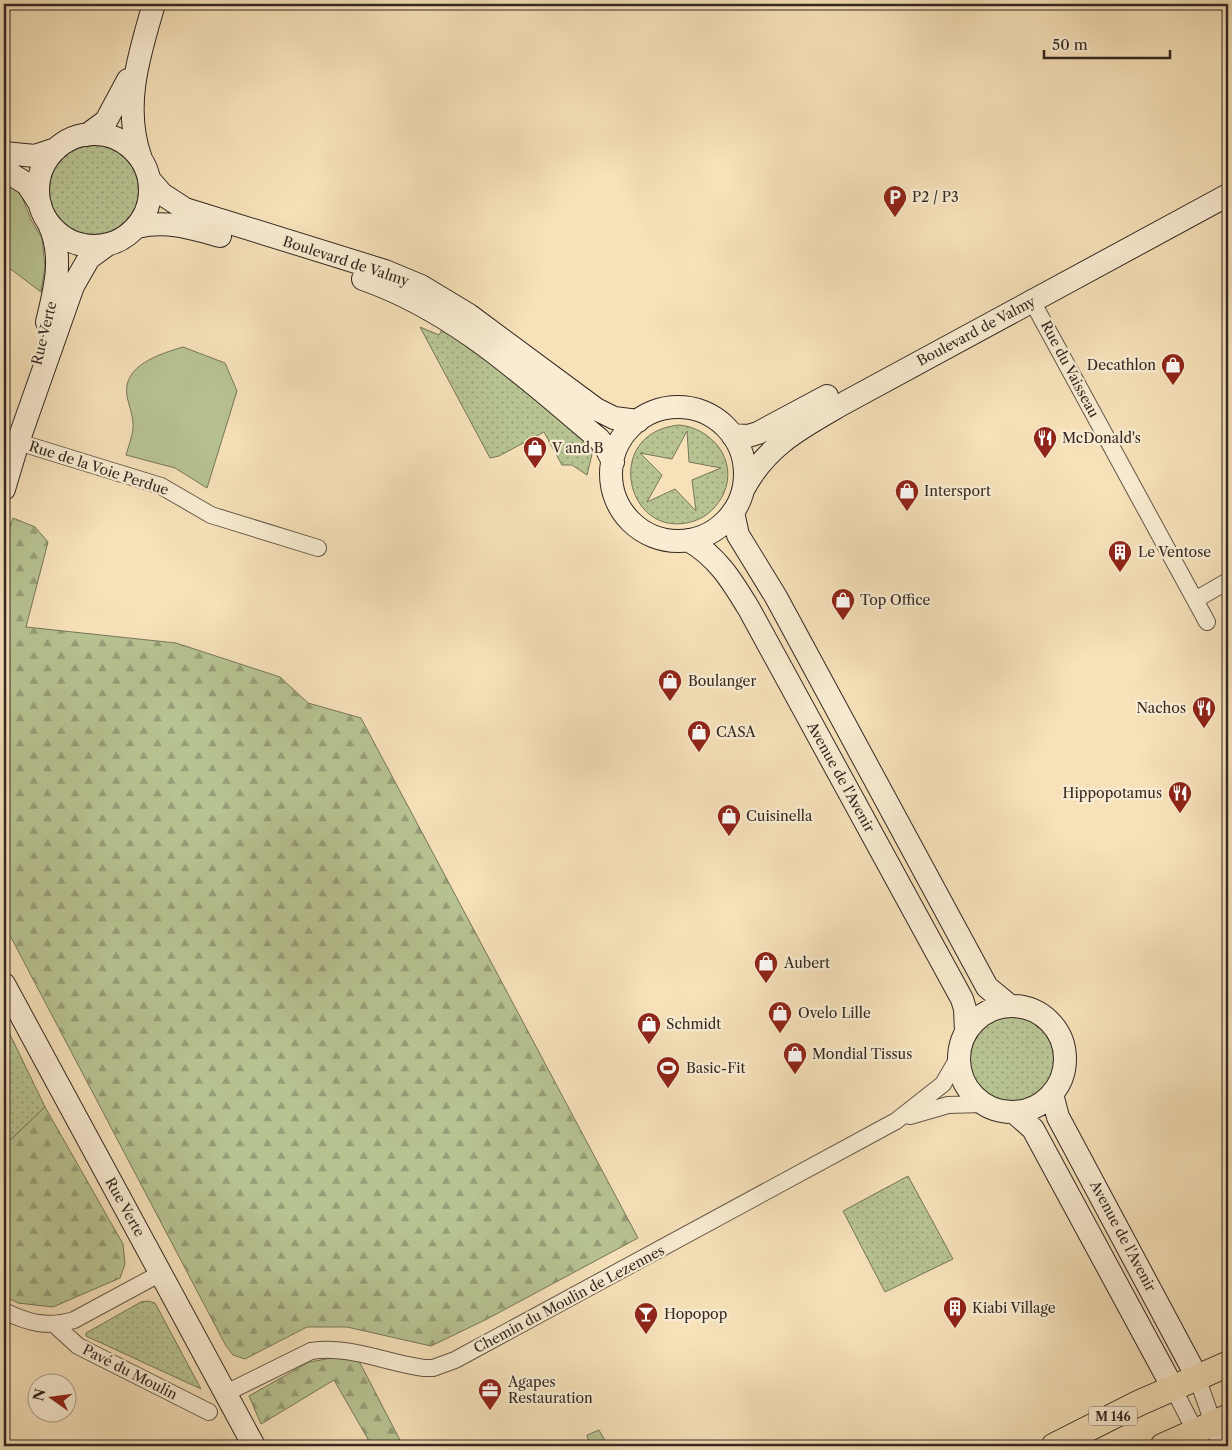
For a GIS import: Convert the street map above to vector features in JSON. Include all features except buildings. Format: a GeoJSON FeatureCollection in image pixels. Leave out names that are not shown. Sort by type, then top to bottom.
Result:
{"type":"FeatureCollection","features":[{"type":"Feature","properties":{"kind":"main road"},"geometry":{"type":"LineString","coordinates":[[87,135],[106,121],[114,110],[129,78],[154,4]]}},
{"type":"Feature","properties":{"kind":"main road"},"geometry":{"type":"LineString","coordinates":[[4,170],[27,184],[37,197],[45,215],[63,237],[75,243],[88,246],[107,245],[123,238],[137,227],[148,204],[145,170],[135,142],[131,114],[144,37]]}},
{"type":"Feature","properties":{"kind":"main road"},"geometry":{"type":"LineString","coordinates":[[4,153],[34,156],[56,149],[74,138],[101,134],[115,138],[127,145],[145,170]]}},
{"type":"Feature","properties":{"kind":"main road"},"geometry":{"type":"LineString","coordinates":[[45,215],[38,193],[39,179],[44,166],[56,149]]}},
{"type":"Feature","properties":{"kind":"main road","name":"Boulevard de Valmy"},"geometry":{"type":"LineString","coordinates":[[145,170],[162,194],[185,209],[385,271],[421,286],[469,316],[596,409],[614,418],[638,421]]}},
{"type":"Feature","properties":{"kind":"main road","name":"Boulevard de Valmy"},"geometry":{"type":"LineString","coordinates":[[732,436],[748,436],[765,430],[1228,178]]}},
{"type":"Feature","properties":{"kind":"main road","name":"Boulevard de Valmy"},"geometry":{"type":"LineString","coordinates":[[743,490],[761,460],[800,429],[1228,195]]}},
{"type":"Feature","properties":{"kind":"main road","name":"Rue Verte"},"geometry":{"type":"LineString","coordinates":[[18,442],[56,282],[58,255],[56,242],[45,215]]}},
{"type":"Feature","properties":{"kind":"main road","name":"Boulevard de Valmy"},"geometry":{"type":"LineString","coordinates":[[137,227],[164,223],[195,229],[357,278],[414,301],[465,330],[509,363],[599,439],[613,462]]}},
{"type":"Feature","properties":{"kind":"main road","name":"Rue Verte"},"geometry":{"type":"LineString","coordinates":[[4,489],[18,442],[73,286],[89,258],[107,245]]}},
{"type":"Feature","properties":{"kind":"main road"},"geometry":{"type":"LineString","coordinates":[[663,409],[691,409],[717,420],[732,436],[743,458],[743,490],[732,512],[722,524],[710,533],[688,540],[658,538],[644,532],[632,523],[622,511],[612,483],[613,462],[622,439],[638,421],[663,409]]}},
{"type":"Feature","properties":{"kind":"main road","name":"Avenue de l'Avenir"},"geometry":{"type":"LineString","coordinates":[[732,512],[738,535],[776,597],[988,986],[999,999],[1010,1006]]}},
{"type":"Feature","properties":{"kind":"main road","name":"Avenue de l'Avenir"},"geometry":{"type":"LineString","coordinates":[[688,540],[704,549],[720,565],[749,609],[962,999],[965,1009],[966,1031]]}},
{"type":"Feature","properties":{"kind":"main road","name":"Rue Verte"},"geometry":{"type":"LineString","coordinates":[[4,984],[249,1438]]}},
{"type":"Feature","properties":{"kind":"main road"},"geometry":{"type":"LineString","coordinates":[[1010,1006],[1026,1008],[1040,1014],[1048,1021],[1059,1035],[1064,1052],[1065,1065],[1060,1080],[1052,1094],[1035,1107],[1015,1113],[998,1111],[974,1098],[964,1084],[960,1074],[958,1058],[961,1041],[966,1031],[985,1013],[1010,1006]]}},
{"type":"Feature","properties":{"kind":"main road","name":"Avenue de l'Avenir"},"geometry":{"type":"LineString","coordinates":[[1052,1094],[1058,1117],[1198,1377]]}},
{"type":"Feature","properties":{"kind":"main road","name":"Avenue de l'Avenir"},"geometry":{"type":"LineString","coordinates":[[1015,1113],[1033,1130],[1173,1388]]}},
{"type":"Feature","properties":{"kind":"main road","name":"M 146"},"geometry":{"type":"LineString","coordinates":[[1054,1446],[1173,1388],[1228,1364]]}},
{"type":"Feature","properties":{"kind":"main road"},"geometry":{"type":"LineString","coordinates":[[1162,1446],[1212,1433]]}},
{"type":"Feature","properties":{"kind":"street","name":"Rue du Vaisseau"},"geometry":{"type":"LineString","coordinates":[[1032,301],[1207,622]]}},
{"type":"Feature","properties":{"kind":"street","name":"Rue de la Voie Perdue"},"geometry":{"type":"LineString","coordinates":[[18,442],[161,486],[211,515],[318,548]]}},
{"type":"Feature","properties":{"kind":"street"},"geometry":{"type":"LineString","coordinates":[[1195,600],[1228,581]]}},
{"type":"Feature","properties":{"kind":"street","name":"Chemin du Moulin de Lezennes"},"geometry":{"type":"LineString","coordinates":[[226,1393],[311,1350],[354,1350],[424,1368],[449,1363],[896,1121],[943,1084],[958,1058]]}},
{"type":"Feature","properties":{"kind":"street","name":"Chemin du Moulin de Lezennes"},"geometry":{"type":"LineString","coordinates":[[896,1121],[948,1105],[983,1104]]}},
{"type":"Feature","properties":{"kind":"street"},"geometry":{"type":"LineString","coordinates":[[4,1311],[37,1324],[55,1325],[74,1320],[161,1273]]}},
{"type":"Feature","properties":{"kind":"street","name":"Pavé du Moulin"},"geometry":{"type":"LineString","coordinates":[[55,1325],[78,1346],[209,1412]]}},
{"type":"Feature","properties":{"kind":"street"},"geometry":{"type":"LineString","coordinates":[[1198,1377],[1212,1433]]}},
{"type":"Feature","properties":{"kind":"street"},"geometry":{"type":"LineString","coordinates":[[1173,1388],[1212,1433]]}},
{"type":"Feature","properties":{"kind":"green space"},"geometry":{"type":"Polygon","coordinates":[[[94,144],[112,148],[127,158],[137,173],[141,191],[137,209],[127,224],[112,234],[94,238],[76,234],[61,224],[51,209],[47,191],[51,173],[61,158],[76,148],[94,144]]]}},
{"type":"Feature","properties":{"kind":"green space"},"geometry":{"type":"Polygon","coordinates":[[[4,177],[21,194],[31,220],[42,238],[45,267],[41,292],[4,264],[4,177]]]}},
{"type":"Feature","properties":{"kind":"green space"},"geometry":{"type":"Polygon","coordinates":[[[444,326],[595,442],[587,475],[572,465],[562,465],[544,432],[499,456],[490,458],[420,327],[439,335],[444,326]]]}},
{"type":"Feature","properties":{"kind":"green space"},"geometry":{"type":"Polygon","coordinates":[[[183,347],[225,363],[237,391],[207,488],[175,468],[126,455],[133,429],[127,396],[127,385],[130,376],[144,362],[183,347]]]}},
{"type":"Feature","properties":{"kind":"green space"},"geometry":{"type":"Polygon","coordinates":[[[679,425],[691,427],[711,439],[725,458],[728,469],[724,493],[712,510],[703,517],[694,521],[671,524],[652,516],[639,502],[632,484],[631,465],[639,446],[654,432],[679,425]],[[687,431],[672,459],[640,453],[662,475],[647,502],[675,489],[696,511],[692,480],[721,468],[689,462],[687,431]]]}},
{"type":"Feature","properties":{"kind":"green space"},"geometry":{"type":"Polygon","coordinates":[[[13,518],[35,527],[48,542],[26,627],[176,643],[280,677],[308,703],[361,718],[638,1238],[487,1319],[431,1346],[347,1327],[307,1327],[245,1359],[233,1355],[226,1346],[4,924],[4,546],[13,518]]]}},
{"type":"Feature","properties":{"kind":"green space"},"geometry":{"type":"Polygon","coordinates":[[[1003,1016],[1019,1016],[1028,1019],[1042,1028],[1051,1042],[1054,1059],[1051,1076],[1042,1090],[1028,1099],[1019,1102],[1003,1102],[987,1095],[975,1083],[968,1067],[968,1051],[975,1035],[987,1023],[1003,1016]]]}},
{"type":"Feature","properties":{"kind":"green space"},"geometry":{"type":"Polygon","coordinates":[[[4,1022],[45,1107],[4,1146],[4,1022]]]}},
{"type":"Feature","properties":{"kind":"green space"},"geometry":{"type":"Polygon","coordinates":[[[45,1107],[123,1244],[125,1264],[120,1278],[53,1307],[18,1303],[4,1296],[4,1146],[45,1107]]]}},
{"type":"Feature","properties":{"kind":"green space"},"geometry":{"type":"Polygon","coordinates":[[[908,1176],[953,1259],[885,1292],[843,1211],[908,1176]]]}},
{"type":"Feature","properties":{"kind":"green space"},"geometry":{"type":"Polygon","coordinates":[[[141,1302],[155,1303],[201,1389],[86,1336],[86,1333],[141,1302]]]}},
{"type":"Feature","properties":{"kind":"green space"},"geometry":{"type":"Polygon","coordinates":[[[332,1358],[359,1361],[403,1446],[372,1446],[334,1380],[261,1424],[249,1396],[309,1362],[332,1358]]]}},
{"type":"Feature","properties":{"kind":"green space"},"geometry":{"type":"Polygon","coordinates":[[[599,1430],[608,1446],[590,1446],[587,1435],[599,1430]]]}},
{"type":"Feature","properties":{"kind":"place","name":"P2 / P3"},"geometry":{"type":"Point","coordinates":[895,218]}},
{"type":"Feature","properties":{"kind":"place","name":"Decathlon"},"geometry":{"type":"Point","coordinates":[1173,386]}},
{"type":"Feature","properties":{"kind":"place","name":"McDonald's"},"geometry":{"type":"Point","coordinates":[1045,459]}},
{"type":"Feature","properties":{"kind":"place","name":"V and B"},"geometry":{"type":"Point","coordinates":[535,469]}},
{"type":"Feature","properties":{"kind":"place","name":"Intersport"},"geometry":{"type":"Point","coordinates":[907,512]}},
{"type":"Feature","properties":{"kind":"place","name":"Le Ventose"},"geometry":{"type":"Point","coordinates":[1120,573]}},
{"type":"Feature","properties":{"kind":"place","name":"Top Office"},"geometry":{"type":"Point","coordinates":[843,621]}},
{"type":"Feature","properties":{"kind":"place","name":"Boulanger"},"geometry":{"type":"Point","coordinates":[670,702]}},
{"type":"Feature","properties":{"kind":"place","name":"Nachos"},"geometry":{"type":"Point","coordinates":[1204,729]}},
{"type":"Feature","properties":{"kind":"place","name":"CASA"},"geometry":{"type":"Point","coordinates":[699,753]}},
{"type":"Feature","properties":{"kind":"place","name":"Hippopotamus"},"geometry":{"type":"Point","coordinates":[1180,814]}},
{"type":"Feature","properties":{"kind":"place","name":"Cuisinella"},"geometry":{"type":"Point","coordinates":[729,837]}},
{"type":"Feature","properties":{"kind":"place","name":"Aubert"},"geometry":{"type":"Point","coordinates":[766,984]}},
{"type":"Feature","properties":{"kind":"place","name":"Ovelo Lille"},"geometry":{"type":"Point","coordinates":[780,1034]}},
{"type":"Feature","properties":{"kind":"place","name":"Schmidt"},"geometry":{"type":"Point","coordinates":[649,1045]}},
{"type":"Feature","properties":{"kind":"place","name":"Mondial Tissus"},"geometry":{"type":"Point","coordinates":[795,1075]}},
{"type":"Feature","properties":{"kind":"place","name":"Basic-Fit"},"geometry":{"type":"Point","coordinates":[668,1089]}},
{"type":"Feature","properties":{"kind":"place","name":"Kiabi Village"},"geometry":{"type":"Point","coordinates":[955,1329]}},
{"type":"Feature","properties":{"kind":"place","name":"Hopopop"},"geometry":{"type":"Point","coordinates":[646,1335]}},
{"type":"Feature","properties":{"kind":"place","name":"Agapes Restauration"},"geometry":{"type":"Point","coordinates":[490,1411]}}]}
